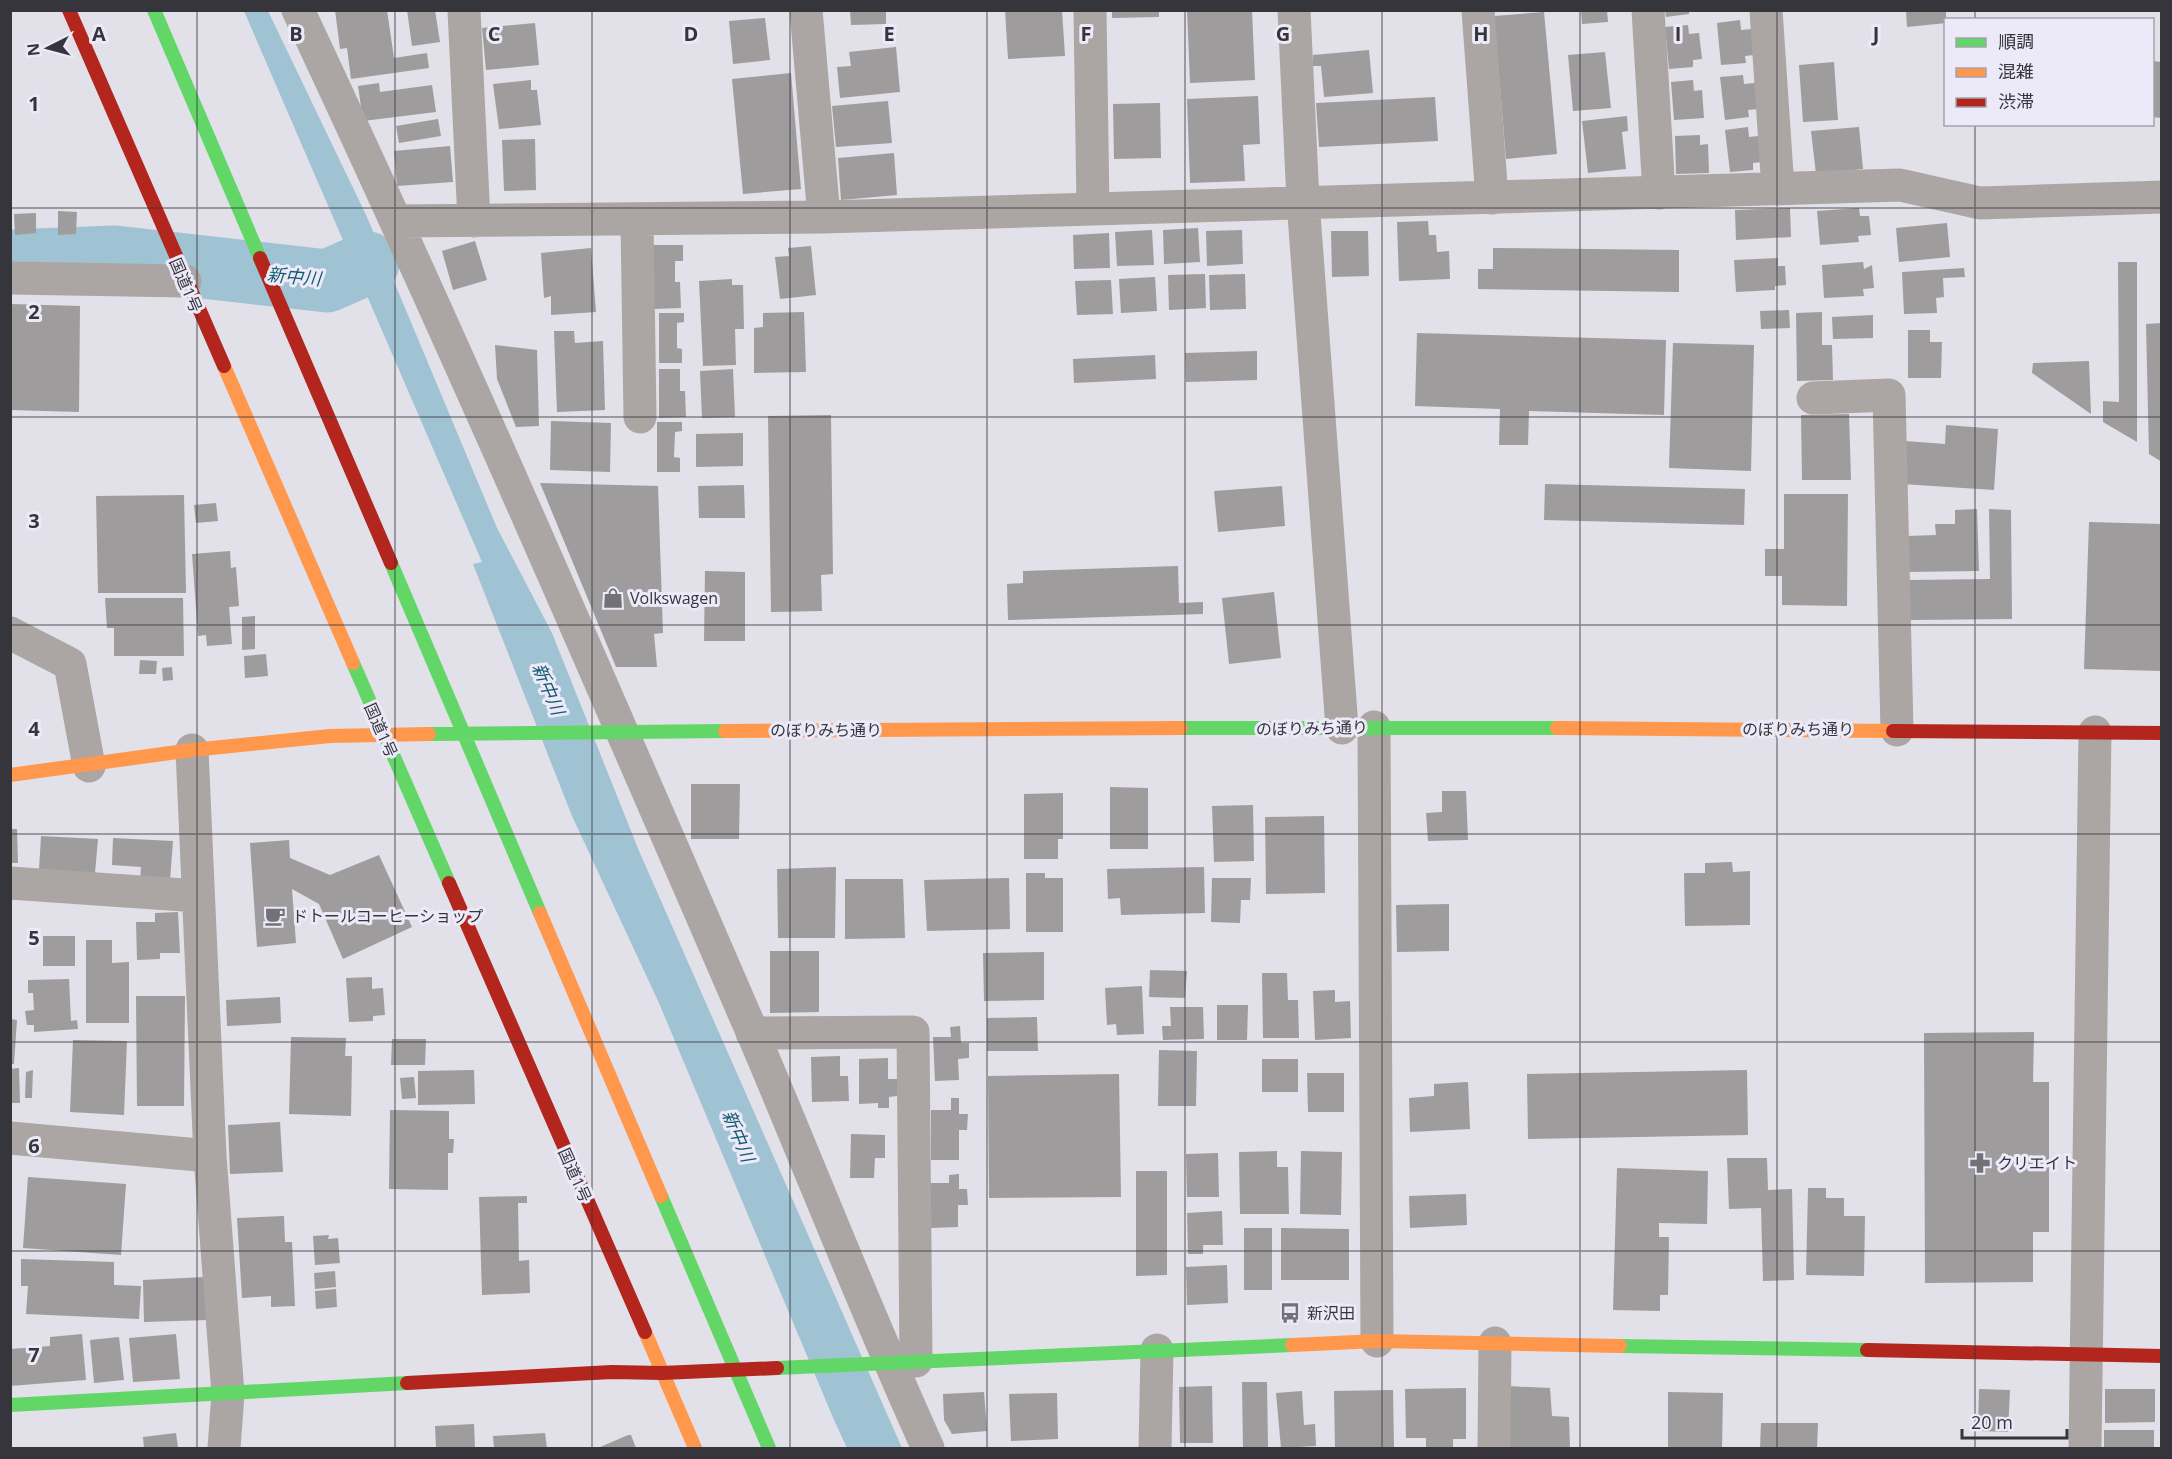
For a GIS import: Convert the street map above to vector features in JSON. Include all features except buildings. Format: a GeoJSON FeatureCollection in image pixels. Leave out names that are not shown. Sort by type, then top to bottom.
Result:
{"type":"FeatureCollection","features":[{"type":"Feature","properties":{"kind":"main road","name":"国道1号"},"geometry":{"type":"LineString","coordinates":[[69,10],[695,1449]]}},
{"type":"Feature","properties":{"kind":"main road"},"geometry":{"type":"LineString","coordinates":[[154,10],[769,1449]]}},
{"type":"Feature","properties":{"kind":"main road","name":"のぼりみち通り"},"geometry":{"type":"LineString","coordinates":[[10,776],[192,750],[330,736],[382,734],[1374,727],[2162,733]]}},
{"type":"Feature","properties":{"kind":"main road"},"geometry":{"type":"LineString","coordinates":[[10,1405],[612,1372],[662,1373],[1377,1341],[2162,1356]]}},
{"type":"Feature","properties":{"kind":"street"},"geometry":{"type":"LineString","coordinates":[[298,10],[397,221],[752,1033],[903,1361],[928,1449]]}},
{"type":"Feature","properties":{"kind":"street"},"geometry":{"type":"LineString","coordinates":[[464,10],[474,221]]}},
{"type":"Feature","properties":{"kind":"street"},"geometry":{"type":"LineString","coordinates":[[806,10],[824,217]]}},
{"type":"Feature","properties":{"kind":"street"},"geometry":{"type":"LineString","coordinates":[[1090,10],[1094,208]]}},
{"type":"Feature","properties":{"kind":"street"},"geometry":{"type":"LineString","coordinates":[[1294,10],[1303,201],[1342,728]]}},
{"type":"Feature","properties":{"kind":"street"},"geometry":{"type":"LineString","coordinates":[[1478,10],[1492,198]]}},
{"type":"Feature","properties":{"kind":"street"},"geometry":{"type":"LineString","coordinates":[[1648,10],[1659,193]]}},
{"type":"Feature","properties":{"kind":"street"},"geometry":{"type":"LineString","coordinates":[[1766,10],[1778,189]]}},
{"type":"Feature","properties":{"kind":"street"},"geometry":{"type":"LineString","coordinates":[[397,221],[824,217],[1900,185],[1980,203],[2162,197]]}},
{"type":"Feature","properties":{"kind":"street"},"geometry":{"type":"LineString","coordinates":[[637,220],[640,417]]}},
{"type":"Feature","properties":{"kind":"street"},"geometry":{"type":"LineString","coordinates":[[10,278],[185,281]]}},
{"type":"Feature","properties":{"kind":"street"},"geometry":{"type":"LineString","coordinates":[[1813,399],[1890,395],[1897,730]]}},
{"type":"Feature","properties":{"kind":"street"},"geometry":{"type":"LineString","coordinates":[[10,633],[70,664],[89,766]]}},
{"type":"Feature","properties":{"kind":"street"},"geometry":{"type":"LineString","coordinates":[[1374,727],[1377,1341]]}},
{"type":"Feature","properties":{"kind":"street"},"geometry":{"type":"LineString","coordinates":[[2085,1449],[2095,732]]}},
{"type":"Feature","properties":{"kind":"street"},"geometry":{"type":"LineString","coordinates":[[192,750],[210,1156],[228,1394],[224,1449]]}},
{"type":"Feature","properties":{"kind":"street"},"geometry":{"type":"LineString","coordinates":[[10,883],[198,896]]}},
{"type":"Feature","properties":{"kind":"street"},"geometry":{"type":"LineString","coordinates":[[752,1033],[913,1032],[903,1361]]}},
{"type":"Feature","properties":{"kind":"street"},"geometry":{"type":"LineString","coordinates":[[10,1138],[210,1156]]}},
{"type":"Feature","properties":{"kind":"street"},"geometry":{"type":"LineString","coordinates":[[1494,1449],[1495,1343]]}},
{"type":"Feature","properties":{"kind":"street"},"geometry":{"type":"LineString","coordinates":[[1155,1449],[1157,1350]]}},
{"type":"Feature","properties":{"kind":"water"},"geometry":{"type":"Polygon","coordinates":[[[244,11],[268,11],[367,217],[497,528],[552,633],[639,851],[902,1448],[847,1448],[834,1420],[659,1003],[572,816],[473,564],[482,562],[244,11]]]}},
{"type":"Feature","properties":{"kind":"waterway","name":"新中川"},"geometry":{"type":"LineString","coordinates":[[10,261],[115,257],[327,281],[368,263]]}},
{"type":"Feature","properties":{"kind":"traffic: fast"},"geometry":{"type":"LineString","coordinates":[[154,10],[260,258]]}},
{"type":"Feature","properties":{"kind":"traffic: fast"},"geometry":{"type":"LineString","coordinates":[[391,563],[540,913]]}},
{"type":"Feature","properties":{"kind":"traffic: fast"},"geometry":{"type":"LineString","coordinates":[[353,663],[449,883]]}},
{"type":"Feature","properties":{"kind":"traffic: fast"},"geometry":{"type":"LineString","coordinates":[[1181,728],[1557,728]]}},
{"type":"Feature","properties":{"kind":"traffic: fast"},"geometry":{"type":"LineString","coordinates":[[429,734],[725,731]]}},
{"type":"Feature","properties":{"kind":"traffic: fast"},"geometry":{"type":"LineString","coordinates":[[661,1196],[769,1448]]}},
{"type":"Feature","properties":{"kind":"traffic: fast"},"geometry":{"type":"LineString","coordinates":[[777,1368],[1292,1345]]}},
{"type":"Feature","properties":{"kind":"traffic: fast"},"geometry":{"type":"LineString","coordinates":[[1620,1346],[1867,1350]]}},
{"type":"Feature","properties":{"kind":"traffic: fast"},"geometry":{"type":"LineString","coordinates":[[10,1405],[407,1383]]}},
{"type":"Feature","properties":{"kind":"traffic: slow"},"geometry":{"type":"LineString","coordinates":[[224,366],[353,663]]}},
{"type":"Feature","properties":{"kind":"traffic: slow"},"geometry":{"type":"LineString","coordinates":[[725,731],[1181,728]]}},
{"type":"Feature","properties":{"kind":"traffic: slow"},"geometry":{"type":"LineString","coordinates":[[1557,728],[1893,731]]}},
{"type":"Feature","properties":{"kind":"traffic: slow"},"geometry":{"type":"LineString","coordinates":[[10,775],[192,750],[330,736],[429,734]]}},
{"type":"Feature","properties":{"kind":"traffic: slow"},"geometry":{"type":"LineString","coordinates":[[540,913],[661,1196]]}},
{"type":"Feature","properties":{"kind":"traffic: slow"},"geometry":{"type":"LineString","coordinates":[[645,1332],[695,1448]]}},
{"type":"Feature","properties":{"kind":"traffic: slow"},"geometry":{"type":"LineString","coordinates":[[1292,1345],[1377,1341],[1620,1346]]}},
{"type":"Feature","properties":{"kind":"traffic: jam"},"geometry":{"type":"LineString","coordinates":[[69,10],[224,366]]}},
{"type":"Feature","properties":{"kind":"traffic: jam"},"geometry":{"type":"LineString","coordinates":[[260,258],[391,563]]}},
{"type":"Feature","properties":{"kind":"traffic: jam"},"geometry":{"type":"LineString","coordinates":[[1893,731],[2162,733]]}},
{"type":"Feature","properties":{"kind":"traffic: jam"},"geometry":{"type":"LineString","coordinates":[[449,883],[645,1332]]}},
{"type":"Feature","properties":{"kind":"traffic: jam"},"geometry":{"type":"LineString","coordinates":[[1867,1350],[2162,1356]]}},
{"type":"Feature","properties":{"kind":"traffic: jam"},"geometry":{"type":"LineString","coordinates":[[407,1383],[612,1372],[662,1373],[777,1368]]}},
{"type":"Feature","properties":{"kind":"place","name":"Volkswagen"},"geometry":{"type":"Point","coordinates":[613,598]}},
{"type":"Feature","properties":{"kind":"place","name":"ドトールコーヒーショップ"},"geometry":{"type":"Point","coordinates":[275,916]}},
{"type":"Feature","properties":{"kind":"place","name":"クリエイト"},"geometry":{"type":"Point","coordinates":[1980,1163]}},
{"type":"Feature","properties":{"kind":"place","name":"新沢田"},"geometry":{"type":"Point","coordinates":[1290,1313]}}]}
